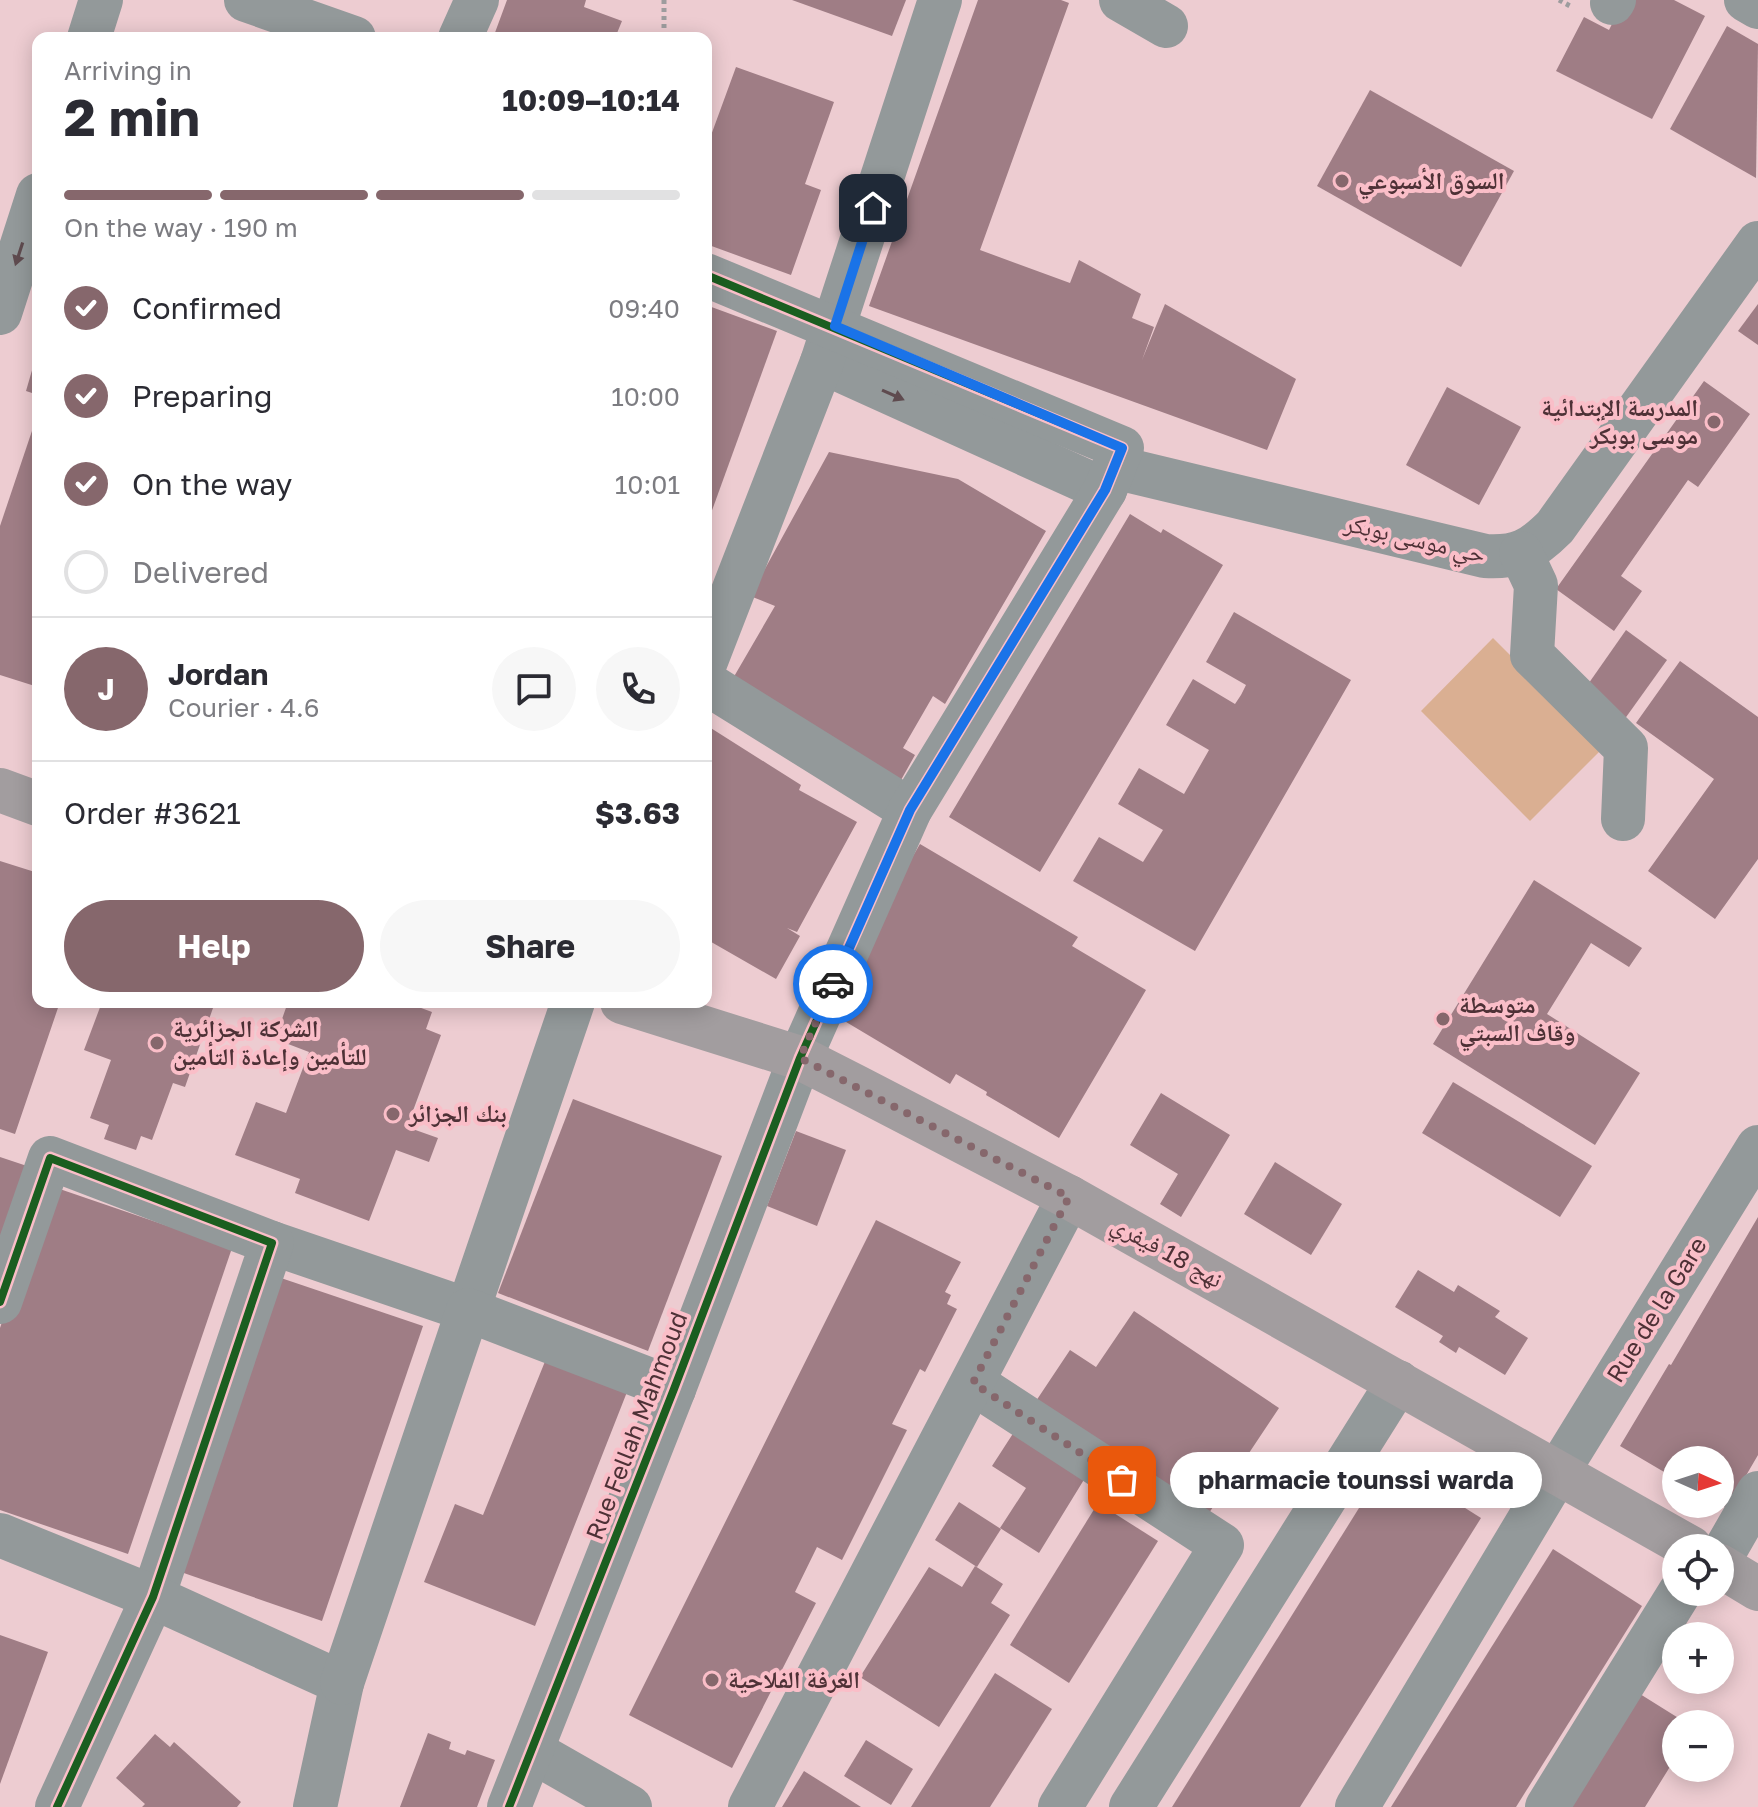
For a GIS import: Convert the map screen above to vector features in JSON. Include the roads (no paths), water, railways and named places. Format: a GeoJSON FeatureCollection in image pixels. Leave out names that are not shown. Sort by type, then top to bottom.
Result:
{"type":"FeatureCollection","features":[{"type":"Feature","properties":{"kind":"main road"},"geometry":{"type":"LineString","coordinates":[[0,790],[32,802]]}},
{"type":"Feature","properties":{"kind":"main road","name":"نهج 18 فيفري"},"geometry":{"type":"LineString","coordinates":[[641,1008],[800,1058],[1069,1197],[1666,1534]]}},
{"type":"Feature","properties":{"kind":"main road"},"geometry":{"type":"LineString","coordinates":[[1734,1574],[1758,1589]]}},
{"type":"Feature","properties":{"kind":"street"},"geometry":{"type":"LineString","coordinates":[[91,32],[101,0]]}},
{"type":"Feature","properties":{"kind":"street"},"geometry":{"type":"LineString","coordinates":[[246,0],[337,32]]}},
{"type":"Feature","properties":{"kind":"street"},"geometry":{"type":"LineString","coordinates":[[463,32],[477,0]]}},
{"type":"Feature","properties":{"kind":"street"},"geometry":{"type":"LineString","coordinates":[[712,646],[829,344],[940,0]]}},
{"type":"Feature","properties":{"kind":"street"},"geometry":{"type":"LineString","coordinates":[[1121,0],[1166,26]]}},
{"type":"Feature","properties":{"kind":"street"},"geometry":{"type":"LineString","coordinates":[[1746,0],[1758,7]]}},
{"type":"Feature","properties":{"kind":"street"},"geometry":{"type":"LineString","coordinates":[[0,313],[32,214]]}},
{"type":"Feature","properties":{"kind":"street","name":"حي موسى بوبكر"},"geometry":{"type":"LineString","coordinates":[[712,278],[829,344],[1114,469],[1485,556],[1506,557],[1540,543],[1555,527],[1758,243]]}},
{"type":"Feature","properties":{"kind":"street","name":"Rue Fellah Mahmoud"},"geometry":{"type":"LineString","coordinates":[[509,1807],[674,1389],[800,1058],[910,810],[1114,469]]}},
{"type":"Feature","properties":{"kind":"street"},"geometry":{"type":"LineString","coordinates":[[1521,553],[1536,585],[1532,655],[1626,748],[1623,819]]}},
{"type":"Feature","properties":{"kind":"street"},"geometry":{"type":"LineString","coordinates":[[712,687],[910,810]]}},
{"type":"Feature","properties":{"kind":"street"},"geometry":{"type":"LineString","coordinates":[[315,1807],[342,1683],[571,1008]]}},
{"type":"Feature","properties":{"kind":"street","name":"Rue de la Gare"},"geometry":{"type":"LineString","coordinates":[[1357,1807],[1557,1473],[1758,1147]]}},
{"type":"Feature","properties":{"kind":"street"},"geometry":{"type":"LineString","coordinates":[[0,1302],[50,1158],[272,1243],[468,1310],[674,1389]]}},
{"type":"Feature","properties":{"kind":"street"},"geometry":{"type":"LineString","coordinates":[[750,1807],[1069,1197]]}},
{"type":"Feature","properties":{"kind":"street"},"geometry":{"type":"LineString","coordinates":[[57,1807],[153,1597],[272,1243]]}},
{"type":"Feature","properties":{"kind":"street"},"geometry":{"type":"LineString","coordinates":[[1131,1807],[1398,1382]]}},
{"type":"Feature","properties":{"kind":"street"},"geometry":{"type":"LineString","coordinates":[[973,1383],[1222,1545],[1060,1807]]}},
{"type":"Feature","properties":{"kind":"street"},"geometry":{"type":"LineString","coordinates":[[1734,1535],[1758,1493]]}},
{"type":"Feature","properties":{"kind":"street"},"geometry":{"type":"LineString","coordinates":[[0,1535],[153,1597],[342,1683]]}},
{"type":"Feature","properties":{"kind":"street"},"geometry":{"type":"LineString","coordinates":[[1547,1807],[1671,1606]]}},
{"type":"Feature","properties":{"kind":"street"},"geometry":{"type":"LineString","coordinates":[[532,1751],[630,1807]]}},
{"type":"Feature","properties":{"kind":"place","name":"السوق الأسبوعي"},"geometry":{"type":"Point","coordinates":[1342,181]}},
{"type":"Feature","properties":{"kind":"place","name":"المدرسة الإبتدائية موسى بوبكر"},"geometry":{"type":"Point","coordinates":[1714,422]}},
{"type":"Feature","properties":{"kind":"place","name":"متوسطة وقاف السبتي"},"geometry":{"type":"Point","coordinates":[1443,1019]}},
{"type":"Feature","properties":{"kind":"place","name":"الشركة الجزائرية للتأمين وإعادة التأمين"},"geometry":{"type":"Point","coordinates":[157,1043]}},
{"type":"Feature","properties":{"kind":"place","name":"بنك الجزائر"},"geometry":{"type":"Point","coordinates":[393,1114]}},
{"type":"Feature","properties":{"kind":"place","name":"pharmacie tounssi warda"},"geometry":{"type":"Point","coordinates":[1122,1480]}},
{"type":"Feature","properties":{"kind":"place","name":"الغرفة الفلاحية"},"geometry":{"type":"Point","coordinates":[712,1680]}}]}
